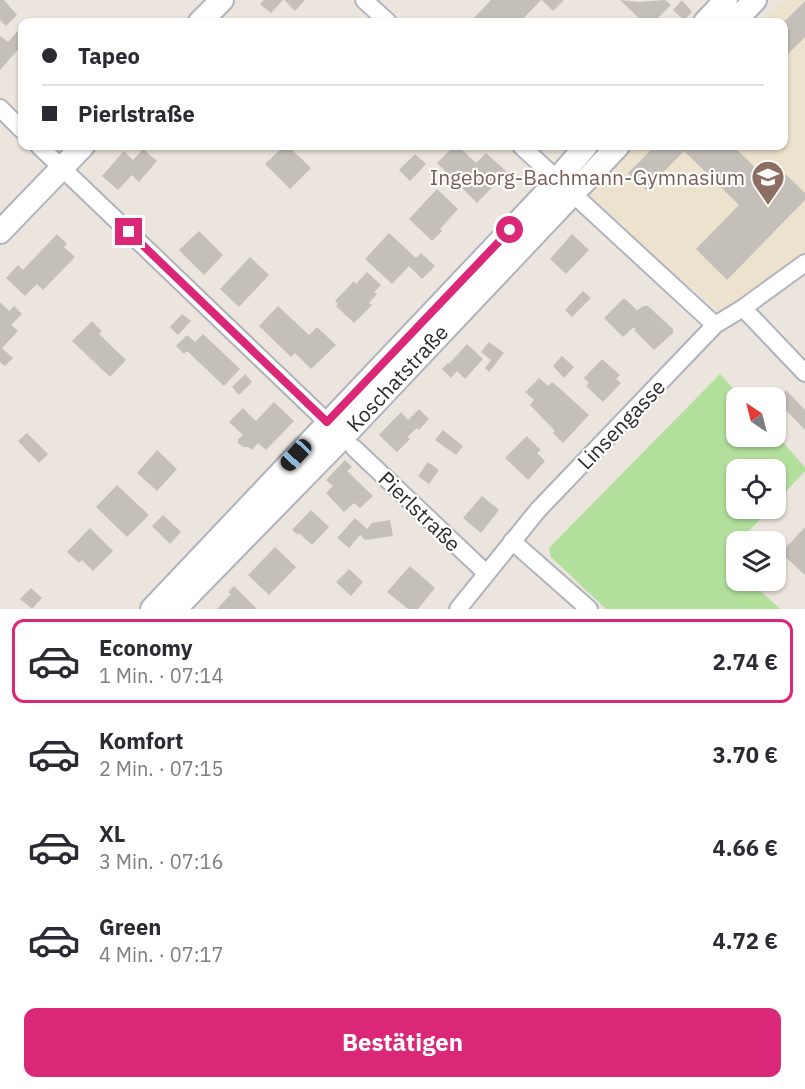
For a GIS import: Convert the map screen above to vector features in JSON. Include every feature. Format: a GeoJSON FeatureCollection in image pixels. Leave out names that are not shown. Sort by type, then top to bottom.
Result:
{"type":"FeatureCollection","features":[{"type":"Feature","properties":{"kind":"main road"},"geometry":{"type":"LineString","coordinates":[[204,18],[222,0]]}},
{"type":"Feature","properties":{"kind":"main road"},"geometry":{"type":"LineString","coordinates":[[709,18],[726,0]]}},
{"type":"Feature","properties":{"kind":"main road"},"geometry":{"type":"LineString","coordinates":[[738,18],[755,0]]}},
{"type":"Feature","properties":{"kind":"main road"},"geometry":{"type":"LineString","coordinates":[[0,232],[79,150]]}},
{"type":"Feature","properties":{"kind":"main road","name":"Koschatstraße"},"geometry":{"type":"LineString","coordinates":[[175,609],[343,437],[565,186],[584,150]]}},
{"type":"Feature","properties":{"kind":"main road","name":"Koschatstraße"},"geometry":{"type":"LineString","coordinates":[[152,609],[327,422],[565,186],[613,150]]}},
{"type":"Feature","properties":{"kind":"street"},"geometry":{"type":"LineString","coordinates":[[364,0],[384,18]]}},
{"type":"Feature","properties":{"kind":"street"},"geometry":{"type":"LineString","coordinates":[[0,108],[18,126]]}},
{"type":"Feature","properties":{"kind":"street"},"geometry":{"type":"LineString","coordinates":[[43,150],[327,422]]}},
{"type":"Feature","properties":{"kind":"street"},"geometry":{"type":"LineString","coordinates":[[525,150],[715,326]]}},
{"type":"Feature","properties":{"kind":"street","name":"Linsengasse"},"geometry":{"type":"LineString","coordinates":[[458,609],[538,510],[715,326],[744,308],[805,263]]}},
{"type":"Feature","properties":{"kind":"street"},"geometry":{"type":"LineString","coordinates":[[744,308],[805,373]]}},
{"type":"Feature","properties":{"kind":"street","name":"Pierlstraße"},"geometry":{"type":"LineString","coordinates":[[354,448],[486,573]]}},
{"type":"Feature","properties":{"kind":"street"},"geometry":{"type":"LineString","coordinates":[[512,541],[589,609]]}},
{"type":"Feature","properties":{"kind":"shaded area"},"geometry":{"type":"Polygon","coordinates":[[[786,0],[805,0],[805,253],[728,317],[557,179],[595,150],[788,150],[788,18],[763,18],[786,0]]]}},
{"type":"Feature","properties":{"kind":"green space"},"geometry":{"type":"Polygon","coordinates":[[[720,374],[732,387],[726,387],[726,447],[786,446],[805,467],[805,471],[786,491],[786,459],[726,459],[726,519],[760,519],[749,531],[726,531],[726,591],[761,591],[780,609],[606,609],[551,557],[549,548],[720,374]]]}},
{"type":"Feature","properties":{"kind":"building"},"geometry":{"type":"Polygon","coordinates":[[[0,0],[4,0],[17,15],[6,26],[0,20],[0,0]]]}},
{"type":"Feature","properties":{"kind":"building"},"geometry":{"type":"Polygon","coordinates":[[[264,0],[283,0],[271,13],[260,4],[264,0]]]}},
{"type":"Feature","properties":{"kind":"building"},"geometry":{"type":"Polygon","coordinates":[[[284,0],[305,0],[295,11],[284,0]]]}},
{"type":"Feature","properties":{"kind":"building"},"geometry":{"type":"Polygon","coordinates":[[[491,0],[541,0],[524,18],[474,18],[491,0]]]}},
{"type":"Feature","properties":{"kind":"building"},"geometry":{"type":"Polygon","coordinates":[[[542,0],[564,0],[553,11],[542,0]]]}},
{"type":"Feature","properties":{"kind":"building"},"geometry":{"type":"Polygon","coordinates":[[[620,0],[639,2],[665,0],[671,5],[658,18],[639,18],[620,0]]]}},
{"type":"Feature","properties":{"kind":"building"},"geometry":{"type":"Polygon","coordinates":[[[682,0],[692,12],[686,18],[682,18],[673,10],[682,0]]]}},
{"type":"Feature","properties":{"kind":"building"},"geometry":{"type":"Polygon","coordinates":[[[805,1],[805,37],[788,54],[788,18],[805,1]]]}},
{"type":"Feature","properties":{"kind":"building"},"geometry":{"type":"Polygon","coordinates":[[[18,31],[18,50],[0,70],[0,36],[8,42],[18,31]]]}},
{"type":"Feature","properties":{"kind":"building"},"geometry":{"type":"Polygon","coordinates":[[[144,150],[157,161],[139,182],[132,175],[118,190],[102,176],[124,151],[133,160],[144,150]]]}},
{"type":"Feature","properties":{"kind":"building"},"geometry":{"type":"Polygon","coordinates":[[[280,150],[292,150],[311,168],[290,189],[265,164],[280,150]]]}},
{"type":"Feature","properties":{"kind":"building"},"geometry":{"type":"Polygon","coordinates":[[[450,150],[462,150],[476,163],[486,153],[507,172],[477,203],[437,163],[450,150]]]}},
{"type":"Feature","properties":{"kind":"building"},"geometry":{"type":"Polygon","coordinates":[[[651,150],[737,150],[766,178],[777,166],[805,193],[805,200],[727,280],[696,249],[739,205],[684,151],[646,190],[628,173],[651,150]]]}},
{"type":"Feature","properties":{"kind":"building"},"geometry":{"type":"Polygon","coordinates":[[[415,154],[426,164],[410,181],[399,170],[415,154]]]}},
{"type":"Feature","properties":{"kind":"building"},"geometry":{"type":"Polygon","coordinates":[[[437,189],[458,209],[432,241],[409,219],[437,189]]]}},
{"type":"Feature","properties":{"kind":"building"},"geometry":{"type":"Polygon","coordinates":[[[199,231],[223,255],[204,275],[179,250],[199,231]]]}},
{"type":"Feature","properties":{"kind":"building"},"geometry":{"type":"Polygon","coordinates":[[[389,233],[416,258],[421,253],[435,266],[422,279],[409,266],[392,284],[365,259],[389,233]]]}},
{"type":"Feature","properties":{"kind":"building"},"geometry":{"type":"Polygon","coordinates":[[[57,234],[67,244],[64,247],[75,257],[43,290],[37,284],[25,296],[6,278],[18,265],[23,270],[57,234]]]}},
{"type":"Feature","properties":{"kind":"building"},"geometry":{"type":"Polygon","coordinates":[[[572,234],[589,250],[566,274],[550,259],[572,234]]]}},
{"type":"Feature","properties":{"kind":"building"},"geometry":{"type":"Polygon","coordinates":[[[250,257],[269,275],[239,307],[220,289],[250,257]]]}},
{"type":"Feature","properties":{"kind":"building"},"geometry":{"type":"Polygon","coordinates":[[[367,272],[381,285],[374,292],[377,294],[369,303],[372,305],[354,323],[336,306],[338,304],[335,301],[354,281],[356,284],[367,272]]]}},
{"type":"Feature","properties":{"kind":"building"},"geometry":{"type":"Polygon","coordinates":[[[583,291],[591,298],[572,317],[565,310],[583,291]]]}},
{"type":"Feature","properties":{"kind":"building"},"geometry":{"type":"Polygon","coordinates":[[[624,298],[637,310],[648,306],[673,329],[673,333],[654,350],[634,330],[636,329],[634,327],[623,337],[604,318],[624,298]]]}},
{"type":"Feature","properties":{"kind":"building"},"geometry":{"type":"Polygon","coordinates":[[[0,302],[9,311],[14,306],[22,314],[11,325],[18,331],[2,348],[13,358],[5,366],[0,362],[0,302]]]}},
{"type":"Feature","properties":{"kind":"building"},"geometry":{"type":"Polygon","coordinates":[[[278,306],[309,335],[317,327],[336,345],[311,369],[295,353],[291,357],[259,326],[278,306]]]}},
{"type":"Feature","properties":{"kind":"building"},"geometry":{"type":"Polygon","coordinates":[[[182,314],[191,321],[178,335],[170,327],[182,314]]]}},
{"type":"Feature","properties":{"kind":"building"},"geometry":{"type":"Polygon","coordinates":[[[92,321],[102,331],[99,334],[126,360],[110,377],[72,341],[92,321]]]}},
{"type":"Feature","properties":{"kind":"building"},"geometry":{"type":"Polygon","coordinates":[[[203,334],[240,369],[224,386],[187,351],[184,354],[176,346],[187,335],[195,342],[203,334]]]}},
{"type":"Feature","properties":{"kind":"building"},"geometry":{"type":"Polygon","coordinates":[[[489,342],[504,353],[489,372],[485,368],[491,360],[481,352],[489,342]]]}},
{"type":"Feature","properties":{"kind":"building"},"geometry":{"type":"Polygon","coordinates":[[[467,344],[483,359],[465,379],[457,371],[451,378],[442,369],[467,344]]]}},
{"type":"Feature","properties":{"kind":"building"},"geometry":{"type":"Polygon","coordinates":[[[562,356],[574,367],[564,378],[553,366],[562,356]]]}},
{"type":"Feature","properties":{"kind":"building"},"geometry":{"type":"Polygon","coordinates":[[[602,359],[620,375],[616,379],[621,383],[603,402],[586,386],[589,383],[584,378],[602,359]]]}},
{"type":"Feature","properties":{"kind":"building"},"geometry":{"type":"Polygon","coordinates":[[[245,374],[252,382],[239,395],[232,387],[245,374]]]}},
{"type":"Feature","properties":{"kind":"building"},"geometry":{"type":"Polygon","coordinates":[[[539,378],[548,386],[552,382],[589,415],[563,443],[553,433],[555,431],[530,405],[534,400],[525,392],[539,378]]]}},
{"type":"Feature","properties":{"kind":"building"},"geometry":{"type":"Polygon","coordinates":[[[786,390],[805,410],[805,430],[786,410],[786,390]]]}},
{"type":"Feature","properties":{"kind":"building"},"geometry":{"type":"Polygon","coordinates":[[[274,402],[294,421],[266,450],[258,443],[252,450],[243,447],[238,443],[238,439],[243,435],[229,422],[243,408],[256,421],[274,402]]]}},
{"type":"Feature","properties":{"kind":"building"},"geometry":{"type":"Polygon","coordinates":[[[419,409],[429,419],[419,430],[417,428],[407,437],[410,439],[397,452],[379,435],[401,412],[408,420],[419,409]]]}},
{"type":"Feature","properties":{"kind":"building"},"geometry":{"type":"Polygon","coordinates":[[[443,430],[463,446],[456,455],[435,440],[443,430]]]}},
{"type":"Feature","properties":{"kind":"building"},"geometry":{"type":"Polygon","coordinates":[[[27,433],[48,454],[39,463],[18,441],[27,433]]]}},
{"type":"Feature","properties":{"kind":"building"},"geometry":{"type":"Polygon","coordinates":[[[527,436],[541,450],[537,453],[545,461],[528,480],[505,458],[527,436]]]}},
{"type":"Feature","properties":{"kind":"building"},"geometry":{"type":"Polygon","coordinates":[[[157,450],[177,469],[157,491],[137,473],[157,450]]]}},
{"type":"Feature","properties":{"kind":"building"},"geometry":{"type":"Polygon","coordinates":[[[345,460],[352,467],[347,471],[373,496],[360,508],[354,503],[344,512],[326,493],[333,486],[326,480],[345,460]]]}},
{"type":"Feature","properties":{"kind":"building"},"geometry":{"type":"Polygon","coordinates":[[[428,462],[439,470],[429,484],[418,476],[428,462]]]}},
{"type":"Feature","properties":{"kind":"building"},"geometry":{"type":"Polygon","coordinates":[[[117,485],[149,515],[127,537],[96,507],[117,485]]]}},
{"type":"Feature","properties":{"kind":"building"},"geometry":{"type":"Polygon","coordinates":[[[482,496],[499,510],[481,533],[463,518],[482,496]]]}},
{"type":"Feature","properties":{"kind":"building"},"geometry":{"type":"Polygon","coordinates":[[[311,510],[329,527],[312,545],[292,530],[311,510]]]}},
{"type":"Feature","properties":{"kind":"building"},"geometry":{"type":"Polygon","coordinates":[[[163,515],[181,532],[170,544],[152,526],[163,515]]]}},
{"type":"Feature","properties":{"kind":"building"},"geometry":{"type":"Polygon","coordinates":[[[355,518],[367,529],[372,523],[390,520],[393,536],[365,540],[360,535],[349,548],[337,538],[355,518]]]}},
{"type":"Feature","properties":{"kind":"building"},"geometry":{"type":"Polygon","coordinates":[[[805,527],[805,575],[786,558],[786,548],[805,527]]]}},
{"type":"Feature","properties":{"kind":"building"},"geometry":{"type":"Polygon","coordinates":[[[90,528],[113,551],[93,571],[82,560],[79,563],[67,552],[90,528]]]}},
{"type":"Feature","properties":{"kind":"building"},"geometry":{"type":"Polygon","coordinates":[[[275,547],[296,567],[269,595],[248,575],[275,547]]]}},
{"type":"Feature","properties":{"kind":"building"},"geometry":{"type":"Polygon","coordinates":[[[410,566],[435,588],[418,609],[408,609],[387,592],[410,566]]]}},
{"type":"Feature","properties":{"kind":"building"},"geometry":{"type":"Polygon","coordinates":[[[349,569],[363,582],[351,596],[336,582],[349,569]]]}},
{"type":"Feature","properties":{"kind":"building"},"geometry":{"type":"Polygon","coordinates":[[[234,586],[257,609],[217,609],[231,594],[228,592],[234,586]]]}},
{"type":"Feature","properties":{"kind":"building"},"geometry":{"type":"Polygon","coordinates":[[[31,588],[42,598],[32,609],[20,599],[31,588]]]}},
{"type":"Feature","properties":{"kind":"place","name":"Ingeborg-Bachmann-Gymnasium"},"geometry":{"type":"Point","coordinates":[768,206]}},
{"type":"Feature","properties":{"kind":"route"},"geometry":{"type":"LineString","coordinates":[[129,232],[327,422],[510,230]]}}]}
